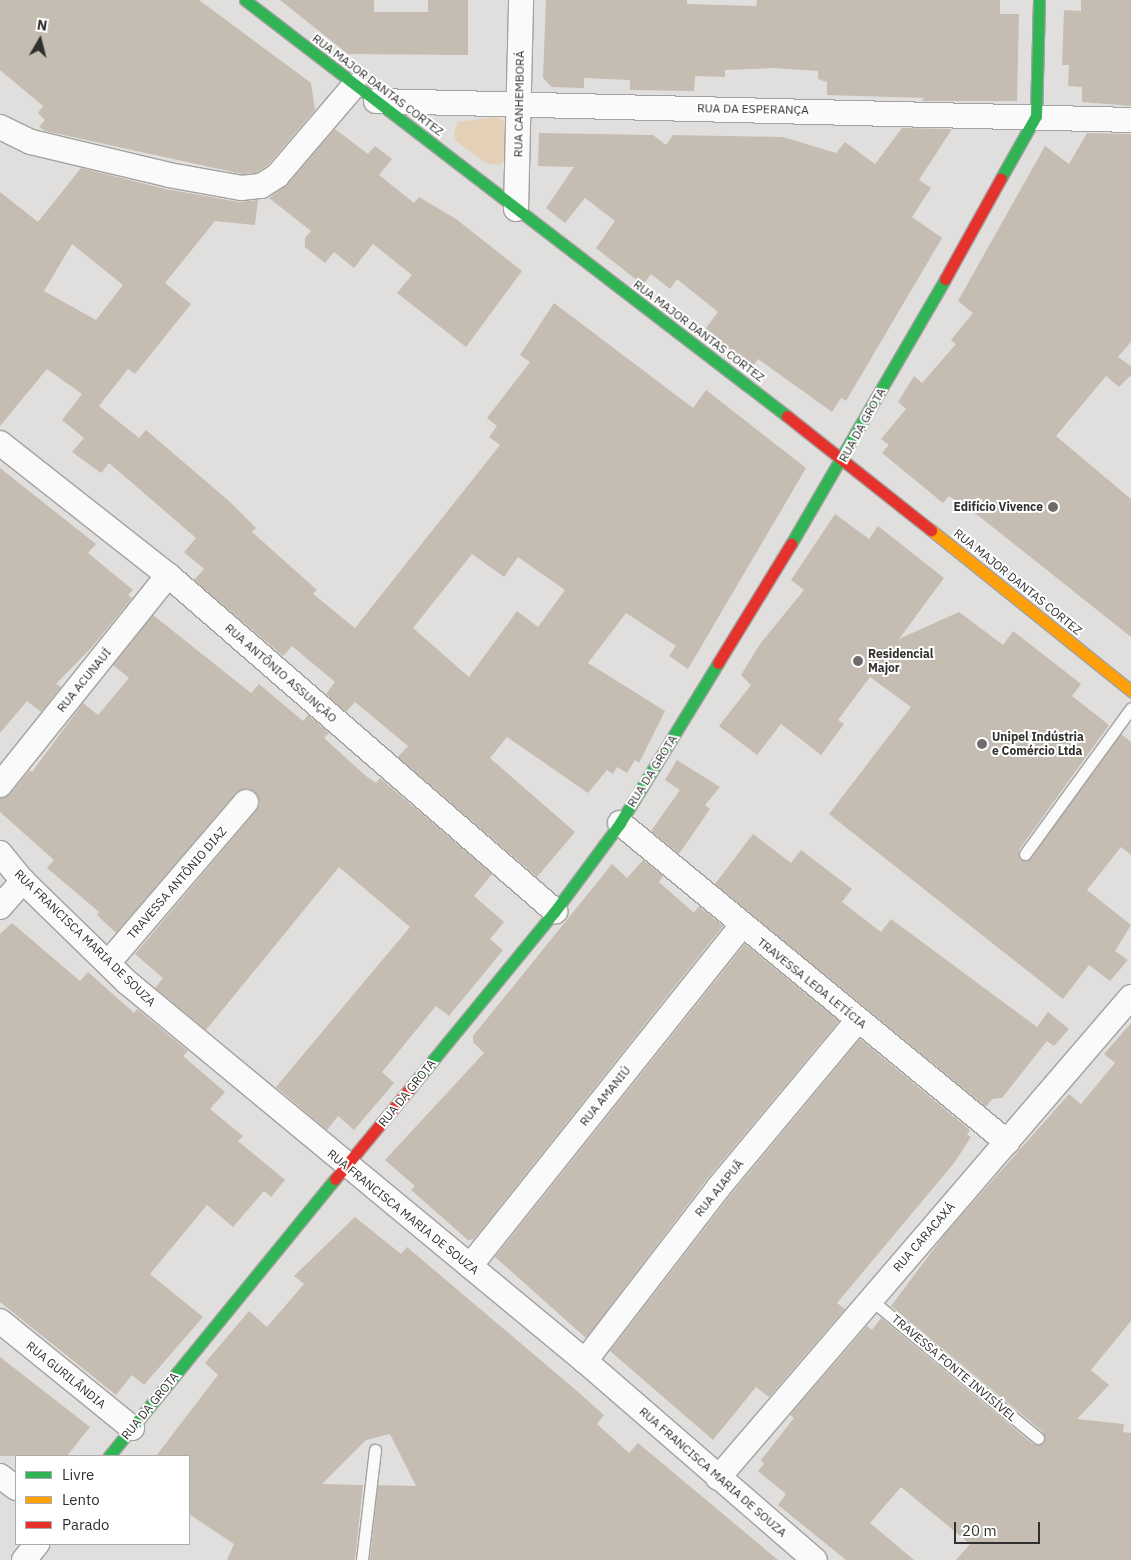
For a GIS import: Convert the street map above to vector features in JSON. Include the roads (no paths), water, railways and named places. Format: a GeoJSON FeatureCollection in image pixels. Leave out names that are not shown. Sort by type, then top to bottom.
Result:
{"type":"FeatureCollection","features":[{"type":"Feature","properties":{"kind":"street","name":"RUA MAJOR DANTAS CORTEZ"},"geometry":{"type":"LineString","coordinates":[[245,0],[354,86],[843,459],[1131,691]]}},
{"type":"Feature","properties":{"kind":"street","name":"RUA CANHEMBORÁ"},"geometry":{"type":"LineString","coordinates":[[516,208],[522,0]]}},
{"type":"Feature","properties":{"kind":"street","name":"RUA DA GROTA"},"geometry":{"type":"LineString","coordinates":[[110,1455],[555,910],[620,823],[843,459],[1036,116],[1039,0]]}},
{"type":"Feature","properties":{"kind":"street"},"geometry":{"type":"LineString","coordinates":[[0,127],[31,142],[169,175],[241,188],[261,186],[276,176],[354,86]]}},
{"type":"Feature","properties":{"kind":"street","name":"RUA DA ESPERANÇA"},"geometry":{"type":"LineString","coordinates":[[376,101],[1036,116],[1131,120]]}},
{"type":"Feature","properties":{"kind":"street","name":"RUA ANTÔNIO ASSUNÇÃO"},"geometry":{"type":"LineString","coordinates":[[0,442],[168,575],[555,910]]}},
{"type":"Feature","properties":{"kind":"street","name":"RUA ACUNAUÍ"},"geometry":{"type":"LineString","coordinates":[[0,785],[168,575]]}},
{"type":"Feature","properties":{"kind":"street","name":"TRAVESSA ANTÔNIO DIAZ"},"geometry":{"type":"LineString","coordinates":[[108,963],[246,802]]}},
{"type":"Feature","properties":{"kind":"street","name":"TRAVESSA LEDA LETÍCIA"},"geometry":{"type":"LineString","coordinates":[[620,823],[741,926],[1007,1142]]}},
{"type":"Feature","properties":{"kind":"street","name":"RUA FRANCISCA MARIA DE SOUZA"},"geometry":{"type":"LineString","coordinates":[[0,853],[23,881],[108,963],[347,1167],[584,1360],[815,1560]]}},
{"type":"Feature","properties":{"kind":"street"},"geometry":{"type":"LineString","coordinates":[[0,907],[23,881]]}},
{"type":"Feature","properties":{"kind":"street","name":"RUA AMANIÚ"},"geometry":{"type":"LineString","coordinates":[[470,1266],[741,926]]}},
{"type":"Feature","properties":{"kind":"street","name":"RUA CARACAXÁ"},"geometry":{"type":"LineString","coordinates":[[718,1478],[1131,997]]}},
{"type":"Feature","properties":{"kind":"street","name":"RUA AIAPUÃ"},"geometry":{"type":"LineString","coordinates":[[584,1360],[718,1188],[858,1020]]}},
{"type":"Feature","properties":{"kind":"street","name":"RUA GURILÂNDIA"},"geometry":{"type":"LineString","coordinates":[[0,1322],[132,1428]]}},
{"type":"Feature","properties":{"kind":"street"},"geometry":{"type":"LineString","coordinates":[[0,1476],[15,1487]]}},
{"type":"Feature","properties":{"kind":"street"},"geometry":{"type":"LineString","coordinates":[[24,1560],[36,1545]]}},
{"type":"Feature","properties":{"kind":"lane"},"geometry":{"type":"LineString","coordinates":[[1025,854],[1131,708]]}},
{"type":"Feature","properties":{"kind":"lane","name":"TRAVESSA FONTE INVISÍVEL"},"geometry":{"type":"LineString","coordinates":[[870,1299],[1038,1438]]}},
{"type":"Feature","properties":{"kind":"lane"},"geometry":{"type":"LineString","coordinates":[[362,1560],[375,1450]]}},
{"type":"Feature","properties":{"kind":"place","name":"Edifício Vivence"},"geometry":{"type":"Point","coordinates":[1053,507]}},
{"type":"Feature","properties":{"kind":"place","name":"Residencial Major"},"geometry":{"type":"Point","coordinates":[858,661]}},
{"type":"Feature","properties":{"kind":"place","name":"Unipel Indústria e Comércio Ltda"},"geometry":{"type":"Point","coordinates":[982,744]}}]}
